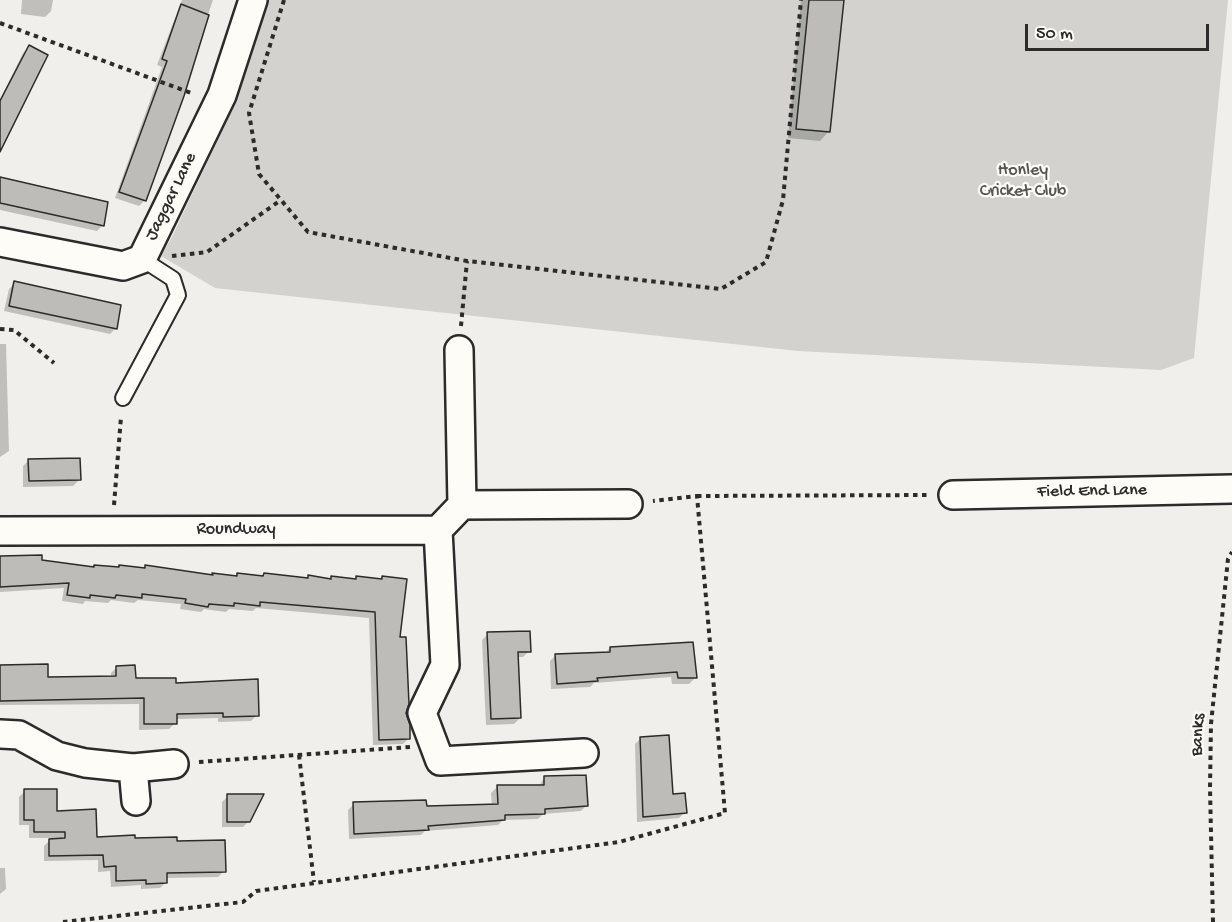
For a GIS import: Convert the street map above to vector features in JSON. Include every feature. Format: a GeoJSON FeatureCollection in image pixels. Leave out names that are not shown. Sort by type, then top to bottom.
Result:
{"type":"FeatureCollection","features":[{"type":"Feature","properties":{"kind":"street","name":"Jaggar Lane"},"geometry":{"type":"LineString","coordinates":[[0,242],[123,266],[142,259],[218,104],[253,0]]}},
{"type":"Feature","properties":{"kind":"street"},"geometry":{"type":"LineString","coordinates":[[459,350],[462,505],[438,530],[445,664],[422,713],[440,760],[584,753]]}},
{"type":"Feature","properties":{"kind":"street","name":"Field End Lane"},"geometry":{"type":"LineString","coordinates":[[953,495],[1232,489]]}},
{"type":"Feature","properties":{"kind":"street"},"geometry":{"type":"LineString","coordinates":[[462,505],[628,504]]}},
{"type":"Feature","properties":{"kind":"street","name":"Roundway"},"geometry":{"type":"LineString","coordinates":[[0,531],[438,530]]}},
{"type":"Feature","properties":{"kind":"street"},"geometry":{"type":"LineString","coordinates":[[0,734],[19,735],[57,756],[75,761],[133,768],[174,764]]}},
{"type":"Feature","properties":{"kind":"street"},"geometry":{"type":"LineString","coordinates":[[133,768],[136,801]]}},
{"type":"Feature","properties":{"kind":"lane"},"geometry":{"type":"LineString","coordinates":[[123,398],[178,295],[173,279],[142,259]]}},
{"type":"Feature","properties":{"kind":"path"},"geometry":{"type":"LineString","coordinates":[[284,0],[249,113],[259,174],[308,232],[467,261],[722,289],[766,262],[783,200],[801,0]]}},
{"type":"Feature","properties":{"kind":"path"},"geometry":{"type":"LineString","coordinates":[[0,23],[218,104]]}},
{"type":"Feature","properties":{"kind":"path"},"geometry":{"type":"LineString","coordinates":[[142,259],[207,252],[281,200]]}},
{"type":"Feature","properties":{"kind":"path"},"geometry":{"type":"LineString","coordinates":[[459,350],[467,261]]}},
{"type":"Feature","properties":{"kind":"path"},"geometry":{"type":"LineString","coordinates":[[0,329],[14,330],[54,363]]}},
{"type":"Feature","properties":{"kind":"path"},"geometry":{"type":"LineString","coordinates":[[111,531],[123,398]]}},
{"type":"Feature","properties":{"kind":"path"},"geometry":{"type":"LineString","coordinates":[[697,496],[953,495]]}},
{"type":"Feature","properties":{"kind":"path","name":"Banks"},"geometry":{"type":"LineString","coordinates":[[1213,922],[1211,724],[1228,559],[1232,552]]}},
{"type":"Feature","properties":{"kind":"path"},"geometry":{"type":"LineString","coordinates":[[174,764],[434,745]]}},
{"type":"Feature","properties":{"kind":"path"},"geometry":{"type":"LineString","coordinates":[[299,755],[314,882]]}},
{"type":"Feature","properties":{"kind":"green space","name":"Honley Cricket Club"},"geometry":{"type":"Polygon","coordinates":[[[267,0],[809,0],[796,129],[812,130],[826,0],[1228,0],[1194,358],[1161,370],[798,351],[215,288],[161,256],[233,108],[267,0]]]}},
{"type":"Feature","properties":{"kind":"building"},"geometry":{"type":"Polygon","coordinates":[[[809,0],[844,0],[830,132],[796,129],[809,0]]]}},
{"type":"Feature","properties":{"kind":"building"},"geometry":{"type":"Polygon","coordinates":[[[181,4],[209,15],[184,96],[146,201],[119,192],[167,61],[162,59],[181,4]]]}},
{"type":"Feature","properties":{"kind":"building"},"geometry":{"type":"Polygon","coordinates":[[[29,45],[48,55],[0,152],[0,101],[29,45]]]}},
{"type":"Feature","properties":{"kind":"building"},"geometry":{"type":"Polygon","coordinates":[[[0,177],[108,202],[104,226],[0,203],[0,177]]]}},
{"type":"Feature","properties":{"kind":"building"},"geometry":{"type":"Polygon","coordinates":[[[14,281],[121,305],[117,329],[9,306],[14,281]]]}},
{"type":"Feature","properties":{"kind":"building"},"geometry":{"type":"Polygon","coordinates":[[[80,458],[81,480],[29,481],[28,459],[80,458]]]}},
{"type":"Feature","properties":{"kind":"building"},"geometry":{"type":"Polygon","coordinates":[[[42,555],[42,560],[94,567],[94,565],[119,567],[119,565],[145,568],[145,565],[213,575],[212,573],[237,576],[237,573],[263,576],[264,573],[308,578],[308,575],[331,579],[331,576],[356,579],[356,576],[382,579],[382,576],[407,579],[400,637],[406,637],[409,704],[406,713],[410,725],[410,739],[379,740],[375,612],[260,602],[260,606],[234,603],[234,606],[209,604],[208,607],[185,603],[186,599],[142,594],[142,598],[90,595],[90,598],[67,595],[69,583],[0,587],[0,556],[42,555]]]}},
{"type":"Feature","properties":{"kind":"building"},"geometry":{"type":"Polygon","coordinates":[[[530,631],[531,652],[518,652],[521,718],[491,719],[487,632],[530,631]]]}},
{"type":"Feature","properties":{"kind":"building"},"geometry":{"type":"Polygon","coordinates":[[[693,642],[697,678],[678,678],[677,672],[597,678],[598,681],[557,684],[555,654],[610,652],[610,647],[693,642]]]}},
{"type":"Feature","properties":{"kind":"building"},"geometry":{"type":"Polygon","coordinates":[[[48,664],[48,677],[116,676],[116,666],[135,665],[136,678],[176,678],[176,683],[258,679],[259,716],[223,717],[223,713],[177,714],[177,724],[144,724],[144,698],[0,701],[0,665],[48,664]]]}},
{"type":"Feature","properties":{"kind":"building"},"geometry":{"type":"Polygon","coordinates":[[[669,735],[673,794],[685,793],[687,813],[643,817],[640,737],[669,735]]]}},
{"type":"Feature","properties":{"kind":"building"},"geometry":{"type":"Polygon","coordinates":[[[586,775],[588,806],[545,809],[545,814],[505,815],[505,820],[428,826],[429,830],[354,834],[353,802],[426,800],[427,806],[498,804],[497,785],[544,785],[544,776],[586,775]]]}},
{"type":"Feature","properties":{"kind":"building"},"geometry":{"type":"Polygon","coordinates":[[[24,789],[57,789],[57,811],[96,809],[97,837],[135,835],[135,838],[177,837],[177,841],[225,840],[226,872],[167,873],[167,883],[146,884],[146,880],[116,881],[116,866],[104,867],[103,855],[49,856],[49,839],[65,838],[65,832],[34,832],[34,820],[24,820],[24,789]]]}},
{"type":"Feature","properties":{"kind":"building"},"geometry":{"type":"Polygon","coordinates":[[[227,794],[264,794],[250,822],[227,822],[227,794]]]}}]}
